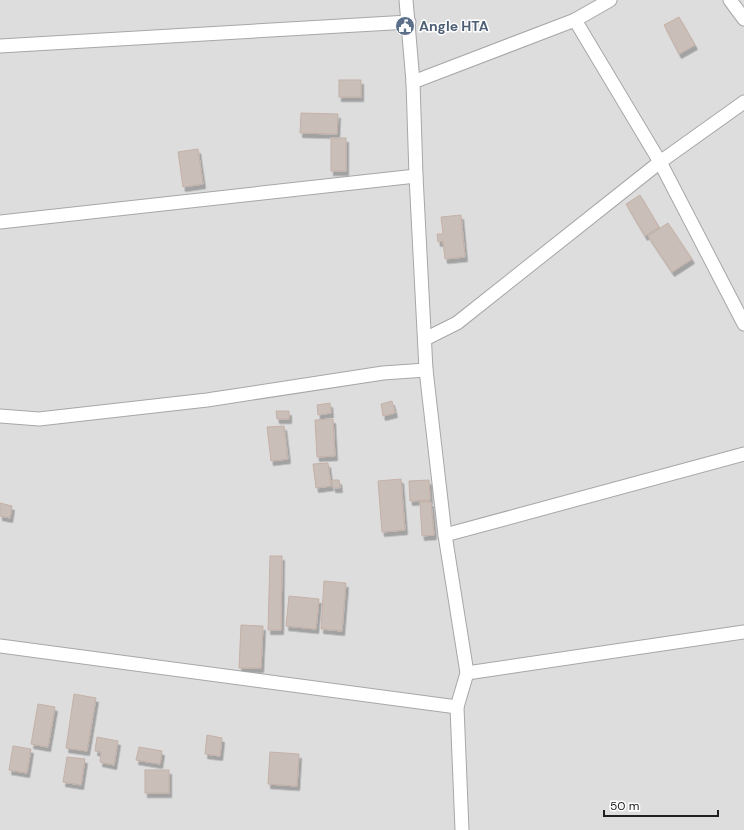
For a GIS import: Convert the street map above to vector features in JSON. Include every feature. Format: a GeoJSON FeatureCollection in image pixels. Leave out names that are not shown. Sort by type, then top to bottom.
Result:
{"type":"FeatureCollection","features":[{"type":"Feature","properties":{"kind":"street"},"geometry":{"type":"LineString","coordinates":[[406,0],[413,82],[416,176],[426,370],[446,535],[467,673],[457,708],[462,830]]}},
{"type":"Feature","properties":{"kind":"street"},"geometry":{"type":"LineString","coordinates":[[413,82],[575,20],[610,0]]}},
{"type":"Feature","properties":{"kind":"street"},"geometry":{"type":"LineString","coordinates":[[730,0],[744,19]]}},
{"type":"Feature","properties":{"kind":"street"},"geometry":{"type":"LineString","coordinates":[[575,20],[660,162],[744,324]]}},
{"type":"Feature","properties":{"kind":"street"},"geometry":{"type":"LineString","coordinates":[[0,46],[409,22]]}},
{"type":"Feature","properties":{"kind":"street"},"geometry":{"type":"LineString","coordinates":[[425,339],[457,323],[660,162],[744,102]]}},
{"type":"Feature","properties":{"kind":"street"},"geometry":{"type":"LineString","coordinates":[[0,222],[416,176]]}},
{"type":"Feature","properties":{"kind":"street"},"geometry":{"type":"LineString","coordinates":[[0,416],[10,418],[47,419],[207,400],[383,373],[426,370]]}},
{"type":"Feature","properties":{"kind":"street"},"geometry":{"type":"LineString","coordinates":[[446,535],[744,454]]}},
{"type":"Feature","properties":{"kind":"street"},"geometry":{"type":"LineString","coordinates":[[467,673],[744,632]]}},
{"type":"Feature","properties":{"kind":"street"},"geometry":{"type":"LineString","coordinates":[[0,646],[457,708]]}},
{"type":"Feature","properties":{"kind":"shaded area"},"geometry":{"type":"Polygon","coordinates":[[[0,0],[744,0],[744,830],[0,830],[0,0]]]}},
{"type":"Feature","properties":{"kind":"building"},"geometry":{"type":"Polygon","coordinates":[[[679,17],[695,45],[679,54],[664,25],[679,17]]]}},
{"type":"Feature","properties":{"kind":"building"},"geometry":{"type":"Polygon","coordinates":[[[339,80],[361,80],[361,97],[339,97],[339,80]]]}},
{"type":"Feature","properties":{"kind":"building"},"geometry":{"type":"Polygon","coordinates":[[[301,113],[338,114],[337,134],[300,133],[301,113]]]}},
{"type":"Feature","properties":{"kind":"building"},"geometry":{"type":"Polygon","coordinates":[[[331,138],[346,138],[346,171],[331,171],[331,138]]]}},
{"type":"Feature","properties":{"kind":"building"},"geometry":{"type":"Polygon","coordinates":[[[198,149],[203,184],[183,187],[178,152],[198,149]]]}},
{"type":"Feature","properties":{"kind":"building"},"geometry":{"type":"Polygon","coordinates":[[[640,195],[659,227],[645,236],[626,204],[640,195]]]}},
{"type":"Feature","properties":{"kind":"building"},"geometry":{"type":"Polygon","coordinates":[[[461,215],[465,257],[445,259],[443,241],[438,242],[437,234],[443,234],[441,217],[461,215]]]}},
{"type":"Feature","properties":{"kind":"building"},"geometry":{"type":"Polygon","coordinates":[[[668,223],[692,259],[672,272],[648,236],[668,223]]]}},
{"type":"Feature","properties":{"kind":"building"},"geometry":{"type":"Polygon","coordinates":[[[392,401],[395,413],[383,416],[381,404],[392,401]]]}},
{"type":"Feature","properties":{"kind":"building"},"geometry":{"type":"Polygon","coordinates":[[[330,403],[331,413],[318,415],[317,405],[330,403]]]}},
{"type":"Feature","properties":{"kind":"building"},"geometry":{"type":"Polygon","coordinates":[[[276,411],[289,411],[289,419],[277,419],[276,411]]]}},
{"type":"Feature","properties":{"kind":"building"},"geometry":{"type":"Polygon","coordinates":[[[333,419],[335,456],[317,457],[315,420],[333,419]]]}},
{"type":"Feature","properties":{"kind":"building"},"geometry":{"type":"Polygon","coordinates":[[[284,426],[288,459],[271,461],[267,427],[284,426]]]}},
{"type":"Feature","properties":{"kind":"building"},"geometry":{"type":"Polygon","coordinates":[[[328,463],[331,486],[316,488],[313,464],[328,463]]]}},
{"type":"Feature","properties":{"kind":"building"},"geometry":{"type":"Polygon","coordinates":[[[401,479],[405,530],[382,532],[378,481],[401,479]]]}},
{"type":"Feature","properties":{"kind":"building"},"geometry":{"type":"Polygon","coordinates":[[[332,480],[339,480],[340,488],[333,488],[332,480]]]}},
{"type":"Feature","properties":{"kind":"building"},"geometry":{"type":"Polygon","coordinates":[[[429,480],[430,500],[410,501],[409,481],[429,480]]]}},
{"type":"Feature","properties":{"kind":"building"},"geometry":{"type":"Polygon","coordinates":[[[420,502],[431,502],[434,535],[422,536],[420,502]]]}},
{"type":"Feature","properties":{"kind":"building"},"geometry":{"type":"Polygon","coordinates":[[[0,503],[12,506],[10,518],[0,516],[0,503]]]}},
{"type":"Feature","properties":{"kind":"building"},"geometry":{"type":"Polygon","coordinates":[[[270,556],[282,556],[281,630],[268,630],[270,556]]]}},
{"type":"Feature","properties":{"kind":"building"},"geometry":{"type":"Polygon","coordinates":[[[324,581],[346,583],[342,631],[321,629],[324,581]]]}},
{"type":"Feature","properties":{"kind":"building"},"geometry":{"type":"Polygon","coordinates":[[[289,596],[319,599],[316,629],[286,626],[289,596]]]}},
{"type":"Feature","properties":{"kind":"building"},"geometry":{"type":"Polygon","coordinates":[[[241,625],[263,626],[261,668],[239,668],[241,625]]]}},
{"type":"Feature","properties":{"kind":"building"},"geometry":{"type":"Polygon","coordinates":[[[74,694],[96,698],[87,751],[66,748],[74,694]]]}},
{"type":"Feature","properties":{"kind":"building"},"geometry":{"type":"Polygon","coordinates":[[[38,704],[55,707],[48,747],[31,744],[38,704]]]}},
{"type":"Feature","properties":{"kind":"building"},"geometry":{"type":"Polygon","coordinates":[[[207,735],[222,738],[220,756],[205,754],[207,735]]]}},
{"type":"Feature","properties":{"kind":"building"},"geometry":{"type":"Polygon","coordinates":[[[97,737],[118,741],[114,765],[100,762],[101,752],[95,751],[97,737]]]}},
{"type":"Feature","properties":{"kind":"building"},"geometry":{"type":"Polygon","coordinates":[[[13,746],[31,749],[27,773],[9,770],[13,746]]]}},
{"type":"Feature","properties":{"kind":"building"},"geometry":{"type":"Polygon","coordinates":[[[139,747],[162,751],[160,764],[136,760],[139,747]]]}},
{"type":"Feature","properties":{"kind":"building"},"geometry":{"type":"Polygon","coordinates":[[[270,752],[299,754],[297,786],[268,784],[270,752]]]}},
{"type":"Feature","properties":{"kind":"building"},"geometry":{"type":"Polygon","coordinates":[[[67,757],[85,759],[81,785],[63,782],[67,757]]]}},
{"type":"Feature","properties":{"kind":"building"},"geometry":{"type":"Polygon","coordinates":[[[145,770],[169,770],[169,793],[145,793],[145,770]]]}},
{"type":"Feature","properties":{"kind":"place","name":"Angle HTA"},"geometry":{"type":"Point","coordinates":[405,26]}}]}
